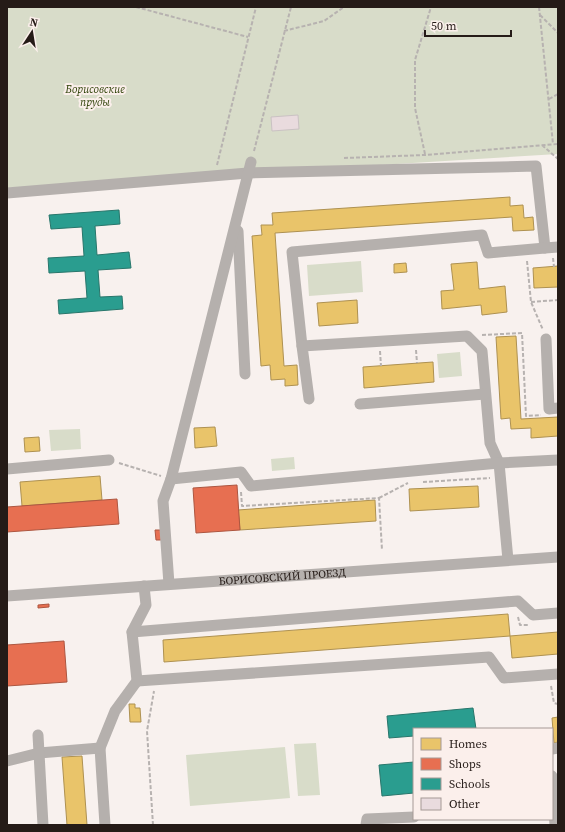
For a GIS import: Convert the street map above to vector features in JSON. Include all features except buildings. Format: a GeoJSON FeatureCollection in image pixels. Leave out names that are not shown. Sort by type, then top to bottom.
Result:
{"type":"FeatureCollection","features":[{"type":"Feature","properties":{"kind":"street"},"geometry":{"type":"LineString","coordinates":[[7,193],[250,168],[536,166],[545,248]]}},
{"type":"Feature","properties":{"kind":"street"},"geometry":{"type":"LineString","coordinates":[[169,584],[163,501],[171,479],[250,168]]}},
{"type":"Feature","properties":{"kind":"street"},"geometry":{"type":"LineString","coordinates":[[237,219],[245,374]]}},
{"type":"Feature","properties":{"kind":"street"},"geometry":{"type":"LineString","coordinates":[[309,399],[292,252],[482,235],[488,253],[558,247]]}},
{"type":"Feature","properties":{"kind":"street"},"geometry":{"type":"LineString","coordinates":[[302,346],[467,336],[482,351],[490,443],[499,463],[508,560]]}},
{"type":"Feature","properties":{"kind":"street"},"geometry":{"type":"LineString","coordinates":[[546,339],[549,408],[558,408]]}},
{"type":"Feature","properties":{"kind":"street"},"geometry":{"type":"LineString","coordinates":[[360,404],[485,394]]}},
{"type":"Feature","properties":{"kind":"street"},"geometry":{"type":"LineString","coordinates":[[7,469],[109,460]]}},
{"type":"Feature","properties":{"kind":"street"},"geometry":{"type":"LineString","coordinates":[[171,479],[241,472],[251,486],[499,463],[558,460]]}},
{"type":"Feature","properties":{"kind":"street","name":"БОРИСОВСКИЙ ПРОЕЗД"},"geometry":{"type":"LineString","coordinates":[[7,596],[558,557]]}},
{"type":"Feature","properties":{"kind":"street"},"geometry":{"type":"LineString","coordinates":[[105,825],[100,748],[115,711],[137,681],[132,632],[146,605],[144,586]]}},
{"type":"Feature","properties":{"kind":"street"},"geometry":{"type":"LineString","coordinates":[[132,632],[518,601],[533,615],[558,614]]}},
{"type":"Feature","properties":{"kind":"street"},"geometry":{"type":"LineString","coordinates":[[137,681],[489,657],[504,678],[554,674]]}},
{"type":"Feature","properties":{"kind":"street"},"geometry":{"type":"LineString","coordinates":[[38,735],[43,825]]}},
{"type":"Feature","properties":{"kind":"street"},"geometry":{"type":"LineString","coordinates":[[7,761],[39,753],[100,748]]}},
{"type":"Feature","properties":{"kind":"street"},"geometry":{"type":"LineString","coordinates":[[553,808],[555,825]]}},
{"type":"Feature","properties":{"kind":"street"},"geometry":{"type":"LineString","coordinates":[[366,825],[367,819],[413,817]]}},
{"type":"Feature","properties":{"kind":"path"},"geometry":{"type":"LineString","coordinates":[[136,7],[248,37]]}},
{"type":"Feature","properties":{"kind":"path"},"geometry":{"type":"LineString","coordinates":[[224,165],[217,165],[256,7]]}},
{"type":"Feature","properties":{"kind":"path"},"geometry":{"type":"LineString","coordinates":[[250,168],[291,7]]}},
{"type":"Feature","properties":{"kind":"path"},"geometry":{"type":"LineString","coordinates":[[284,32],[324,21],[344,7]]}},
{"type":"Feature","properties":{"kind":"path"},"geometry":{"type":"LineString","coordinates":[[425,155],[415,108],[415,60],[431,7]]}},
{"type":"Feature","properties":{"kind":"path"},"geometry":{"type":"LineString","coordinates":[[539,7],[553,144]]}},
{"type":"Feature","properties":{"kind":"path"},"geometry":{"type":"LineString","coordinates":[[540,14],[558,34]]}},
{"type":"Feature","properties":{"kind":"path"},"geometry":{"type":"LineString","coordinates":[[548,99],[558,94]]}},
{"type":"Feature","properties":{"kind":"path"},"geometry":{"type":"LineString","coordinates":[[339,159],[425,155],[558,144]]}},
{"type":"Feature","properties":{"kind":"path"},"geometry":{"type":"LineString","coordinates":[[542,145],[558,159]]}},
{"type":"Feature","properties":{"kind":"path"},"geometry":{"type":"LineString","coordinates":[[526,249],[531,302],[546,339]]}},
{"type":"Feature","properties":{"kind":"path"},"geometry":{"type":"LineString","coordinates":[[531,302],[558,300]]}},
{"type":"Feature","properties":{"kind":"path"},"geometry":{"type":"LineString","coordinates":[[467,336],[522,333],[526,416],[542,415]]}},
{"type":"Feature","properties":{"kind":"path"},"geometry":{"type":"LineString","coordinates":[[380,342],[381,366]]}},
{"type":"Feature","properties":{"kind":"path"},"geometry":{"type":"LineString","coordinates":[[109,460],[171,479]]}},
{"type":"Feature","properties":{"kind":"path"},"geometry":{"type":"LineString","coordinates":[[241,486],[242,506],[379,498],[408,483],[500,478]]}},
{"type":"Feature","properties":{"kind":"path"},"geometry":{"type":"LineString","coordinates":[[379,498],[382,550]]}},
{"type":"Feature","properties":{"kind":"path"},"geometry":{"type":"LineString","coordinates":[[554,674],[554,703],[558,704]]}},
{"type":"Feature","properties":{"kind":"path"},"geometry":{"type":"LineString","coordinates":[[153,825],[148,732],[156,679]]}},
{"type":"Feature","properties":{"kind":"green space","name":"Борисовские пруды"},"geometry":{"type":"Polygon","coordinates":[[[7,7],[558,7],[558,154],[7,188],[7,7]]]}},
{"type":"Feature","properties":{"kind":"green space"},"geometry":{"type":"Polygon","coordinates":[[[361,261],[363,292],[309,296],[307,265],[361,261]]]}},
{"type":"Feature","properties":{"kind":"green space"},"geometry":{"type":"Polygon","coordinates":[[[460,352],[462,376],[439,378],[437,354],[460,352]]]}},
{"type":"Feature","properties":{"kind":"green space"},"geometry":{"type":"Polygon","coordinates":[[[80,429],[81,449],[51,451],[49,430],[80,429]]]}},
{"type":"Feature","properties":{"kind":"green space"},"geometry":{"type":"Polygon","coordinates":[[[294,457],[295,469],[272,471],[271,459],[294,457]]]}},
{"type":"Feature","properties":{"kind":"green space"},"geometry":{"type":"Polygon","coordinates":[[[316,743],[320,795],[298,796],[294,744],[316,743]]]}},
{"type":"Feature","properties":{"kind":"green space"},"geometry":{"type":"Polygon","coordinates":[[[285,747],[290,798],[190,806],[186,755],[285,747]]]}}]}
